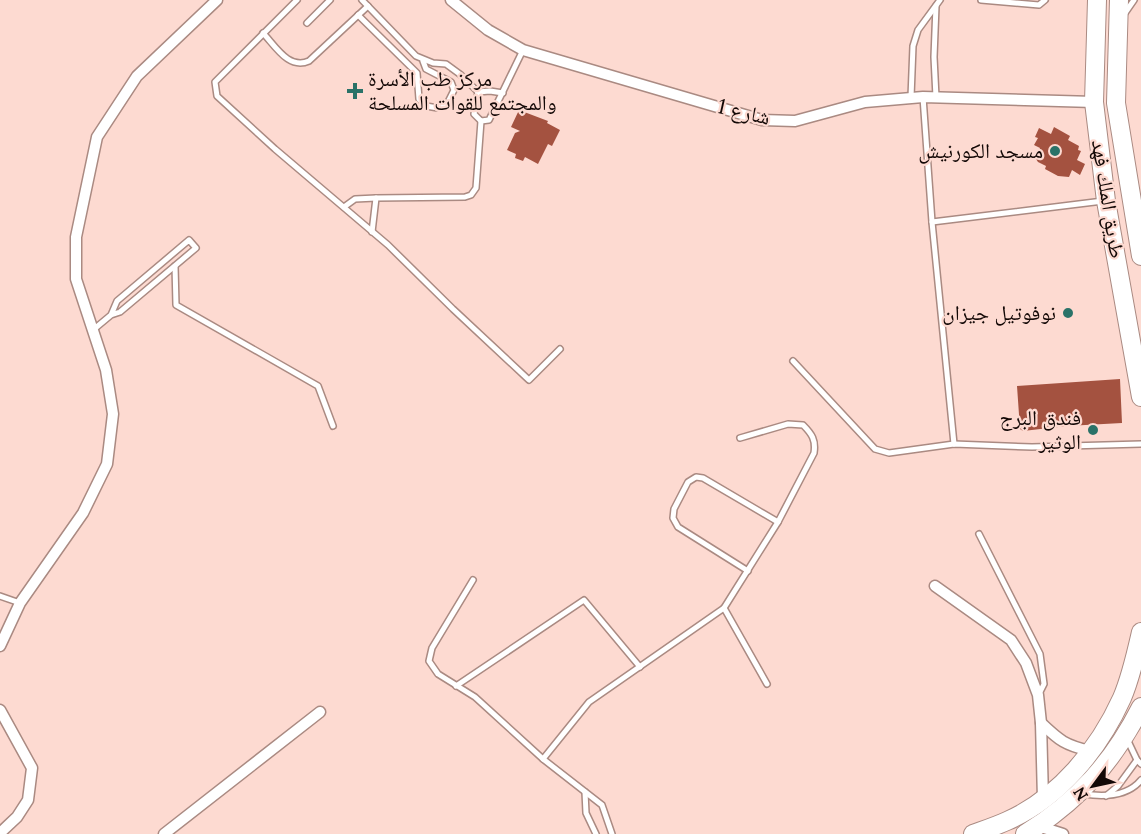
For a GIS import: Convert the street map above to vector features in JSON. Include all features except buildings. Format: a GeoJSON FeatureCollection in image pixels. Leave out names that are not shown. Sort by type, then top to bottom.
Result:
{"type":"FeatureCollection","features":[{"type":"Feature","properties":{"kind":"main road","name":"طريق الملك فهد"},"geometry":{"type":"LineString","coordinates":[[1097,0],[1094,102],[1106,201],[1141,397]]}},
{"type":"Feature","properties":{"kind":"main road","name":"طريق الملك فهد"},"geometry":{"type":"LineString","coordinates":[[1119,0],[1116,103],[1141,256]]}},
{"type":"Feature","properties":{"kind":"main road"},"geometry":{"type":"LineString","coordinates":[[1094,102],[1116,103]]}},
{"type":"Feature","properties":{"kind":"main road"},"geometry":{"type":"LineString","coordinates":[[973,834],[1009,821],[1043,799],[1060,785],[1090,752],[1108,726],[1122,697],[1141,632]]}},
{"type":"Feature","properties":{"kind":"main road"},"geometry":{"type":"LineString","coordinates":[[1032,830],[1080,794],[1126,737],[1141,707]]}},
{"type":"Feature","properties":{"kind":"street"},"geometry":{"type":"LineString","coordinates":[[0,646],[20,603],[83,513],[107,464],[113,414],[106,370],[76,279],[76,237],[97,137],[137,76],[217,0]]}},
{"type":"Feature","properties":{"kind":"street","name":"شارع 1"},"geometry":{"type":"LineString","coordinates":[[451,0],[488,30],[523,50],[762,120],[795,121],[865,102],[917,97],[1094,102]]}},
{"type":"Feature","properties":{"kind":"street"},"geometry":{"type":"LineString","coordinates":[[935,585],[1011,639],[1026,663],[1038,695],[1043,799]]}},
{"type":"Feature","properties":{"kind":"street"},"geometry":{"type":"LineString","coordinates":[[0,710],[32,768],[28,800],[16,817],[0,833]]}},
{"type":"Feature","properties":{"kind":"street"},"geometry":{"type":"LineString","coordinates":[[164,834],[320,712]]}},
{"type":"Feature","properties":{"kind":"street"},"geometry":{"type":"LineString","coordinates":[[1041,723],[1069,746],[1090,752]]}},
{"type":"Feature","properties":{"kind":"street"},"geometry":{"type":"LineString","coordinates":[[1032,830],[1063,834]]}},
{"type":"Feature","properties":{"kind":"lane"},"geometry":{"type":"LineString","coordinates":[[297,0],[215,82],[217,96],[274,149],[372,232],[529,380],[560,349]]}},
{"type":"Feature","properties":{"kind":"lane"},"geometry":{"type":"LineString","coordinates":[[307,23],[330,0]]}},
{"type":"Feature","properties":{"kind":"lane"},"geometry":{"type":"LineString","coordinates":[[362,0],[423,61],[446,64],[478,92],[502,93]]}},
{"type":"Feature","properties":{"kind":"lane"},"geometry":{"type":"LineString","coordinates":[[981,0],[1039,5],[1045,0]]}},
{"type":"Feature","properties":{"kind":"lane"},"geometry":{"type":"LineString","coordinates":[[1119,21],[1134,0]]}},
{"type":"Feature","properties":{"kind":"lane"},"geometry":{"type":"LineString","coordinates":[[938,2],[918,30],[913,46],[954,444]]}},
{"type":"Feature","properties":{"kind":"lane"},"geometry":{"type":"LineString","coordinates":[[936,97],[934,57],[938,2]]}},
{"type":"Feature","properties":{"kind":"lane"},"geometry":{"type":"LineString","coordinates":[[263,33],[292,63],[301,64],[309,61],[368,6]]}},
{"type":"Feature","properties":{"kind":"lane"},"geometry":{"type":"LineString","coordinates":[[358,15],[417,73],[419,99],[426,106],[438,108],[448,102],[454,90],[451,82],[426,69],[423,61]]}},
{"type":"Feature","properties":{"kind":"lane"},"geometry":{"type":"LineString","coordinates":[[481,121],[489,120],[523,50]]}},
{"type":"Feature","properties":{"kind":"lane"},"geometry":{"type":"LineString","coordinates":[[344,207],[355,199],[471,195],[476,188],[481,121],[474,114],[478,92]]}},
{"type":"Feature","properties":{"kind":"lane"},"geometry":{"type":"LineString","coordinates":[[372,232],[376,198]]}},
{"type":"Feature","properties":{"kind":"lane"},"geometry":{"type":"LineString","coordinates":[[932,222],[1106,201]]}},
{"type":"Feature","properties":{"kind":"lane"},"geometry":{"type":"LineString","coordinates":[[93,330],[111,315],[120,312],[196,248],[189,240],[117,302],[111,315]]}},
{"type":"Feature","properties":{"kind":"lane"},"geometry":{"type":"LineString","coordinates":[[175,266],[176,305],[318,386],[333,426]]}},
{"type":"Feature","properties":{"kind":"lane"},"geometry":{"type":"LineString","coordinates":[[793,361],[875,449],[889,453],[954,444],[1032,447],[1141,444]]}},
{"type":"Feature","properties":{"kind":"lane"},"geometry":{"type":"LineString","coordinates":[[543,759],[589,702],[724,608],[748,571],[778,522],[814,453],[816,442],[803,425],[788,424],[740,438]]}},
{"type":"Feature","properties":{"kind":"lane"},"geometry":{"type":"LineString","coordinates":[[748,571],[678,527],[673,518],[674,509],[688,482],[696,477],[703,478],[778,522]]}},
{"type":"Feature","properties":{"kind":"lane"},"geometry":{"type":"LineString","coordinates":[[979,534],[1040,654],[1044,684],[1038,695]]}},
{"type":"Feature","properties":{"kind":"lane"},"geometry":{"type":"LineString","coordinates":[[473,580],[432,648],[429,661],[438,674],[475,697],[543,759],[602,805],[612,834]]}},
{"type":"Feature","properties":{"kind":"lane"},"geometry":{"type":"LineString","coordinates":[[0,596],[20,603]]}},
{"type":"Feature","properties":{"kind":"lane"},"geometry":{"type":"LineString","coordinates":[[456,686],[584,600],[640,667]]}},
{"type":"Feature","properties":{"kind":"lane"},"geometry":{"type":"LineString","coordinates":[[724,608],[767,684]]}},
{"type":"Feature","properties":{"kind":"lane"},"geometry":{"type":"LineString","coordinates":[[1105,797],[1118,786],[1139,761],[1126,737]]}},
{"type":"Feature","properties":{"kind":"lane"},"geometry":{"type":"LineString","coordinates":[[1080,794],[1105,797],[1126,792],[1141,780]]}},
{"type":"Feature","properties":{"kind":"lane"},"geometry":{"type":"LineString","coordinates":[[585,792],[586,813],[596,834]]}},
{"type":"Feature","properties":{"kind":"place","name":"مركز طب الأسرة والمجتمع للقوات المسلحة"},"geometry":{"type":"Point","coordinates":[355,91]}},
{"type":"Feature","properties":{"kind":"place","name":"مسجد الكورنيش"},"geometry":{"type":"Point","coordinates":[1055,151]}},
{"type":"Feature","properties":{"kind":"place","name":"نوفوتيل جيزان"},"geometry":{"type":"Point","coordinates":[1068,313]}},
{"type":"Feature","properties":{"kind":"place","name":"فندق البرج الوثير"},"geometry":{"type":"Point","coordinates":[1093,430]}}]}
